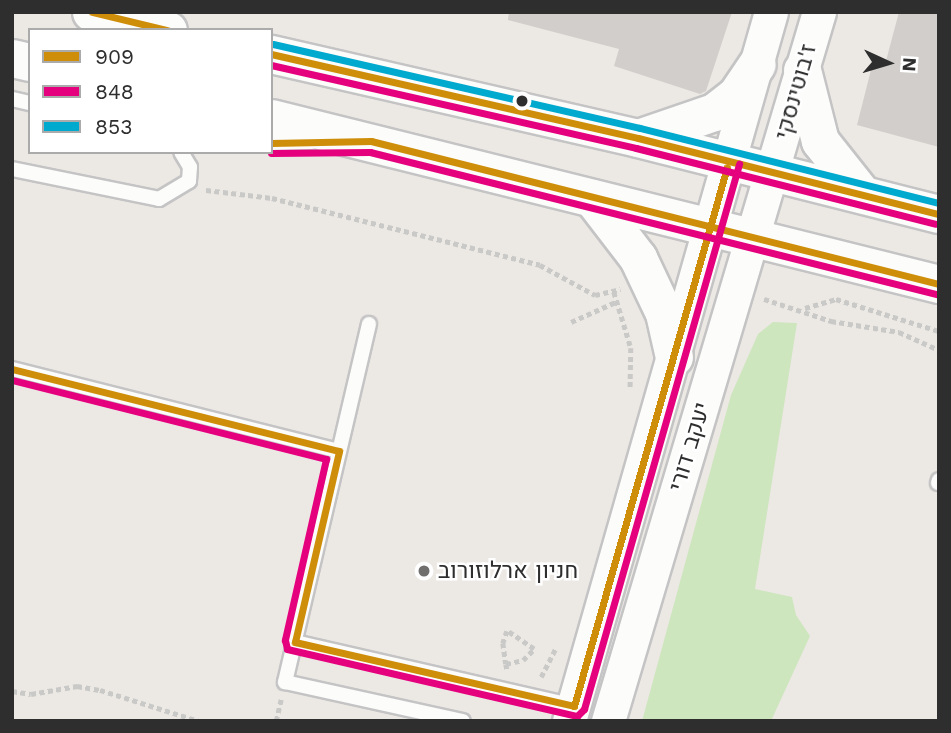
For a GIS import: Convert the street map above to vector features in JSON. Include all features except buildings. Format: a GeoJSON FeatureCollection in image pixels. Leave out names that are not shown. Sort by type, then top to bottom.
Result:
{"type":"FeatureCollection","features":[{"type":"Feature","properties":{"kind":"main road"},"geometry":{"type":"LineString","coordinates":[[91,12],[159,28]]}},
{"type":"Feature","properties":{"kind":"main road"},"geometry":{"type":"LineString","coordinates":[[273,54],[638,138],[939,214]]}},
{"type":"Feature","properties":{"kind":"main road"},"geometry":{"type":"LineString","coordinates":[[638,138],[714,112],[736,95],[757,64]]}},
{"type":"Feature","properties":{"kind":"main road"},"geometry":{"type":"LineString","coordinates":[[802,70],[820,141],[862,194]]}},
{"type":"Feature","properties":{"kind":"main road"},"geometry":{"type":"LineString","coordinates":[[273,118],[939,284]]}},
{"type":"Feature","properties":{"kind":"main road"},"geometry":{"type":"LineString","coordinates":[[592,198],[628,241],[650,281],[664,313],[674,357]]}},
{"type":"Feature","properties":{"kind":"street","name":"ז'בוטינסקי"},"geometry":{"type":"LineString","coordinates":[[712,227],[771,12]]}},
{"type":"Feature","properties":{"kind":"street","name":"ז'בוטינסקי"},"geometry":{"type":"LineString","coordinates":[[773,173],[819,12]]}},
{"type":"Feature","properties":{"kind":"street","name":"יעקב דורי"},"geometry":{"type":"LineString","coordinates":[[608,721],[773,173]]}},
{"type":"Feature","properties":{"kind":"street","name":"יעקב דורי"},"geometry":{"type":"LineString","coordinates":[[577,716],[712,227]]}},
{"type":"Feature","properties":{"kind":"lane"},"geometry":{"type":"LineString","coordinates":[[273,143],[370,141]]}},
{"type":"Feature","properties":{"kind":"lane"},"geometry":{"type":"LineString","coordinates":[[12,169],[159,199],[184,187],[189,181],[190,167],[182,154]]}},
{"type":"Feature","properties":{"kind":"lane"},"geometry":{"type":"LineString","coordinates":[[369,324],[285,682],[463,721]]}},
{"type":"Feature","properties":{"kind":"lane"},"geometry":{"type":"LineString","coordinates":[[12,369],[339,451]]}},
{"type":"Feature","properties":{"kind":"lane"},"geometry":{"type":"LineString","coordinates":[[295,642],[533,697],[577,716]]}},
{"type":"Feature","properties":{"kind":"path"},"geometry":{"type":"LineString","coordinates":[[184,187],[272,198],[540,265],[595,296],[614,292],[631,348],[629,394]]}},
{"type":"Feature","properties":{"kind":"path"},"geometry":{"type":"LineString","coordinates":[[571,322],[618,301],[650,281]]}},
{"type":"Feature","properties":{"kind":"path"},"geometry":{"type":"LineString","coordinates":[[804,309],[836,299],[939,331]]}},
{"type":"Feature","properties":{"kind":"path"},"geometry":{"type":"LineString","coordinates":[[771,300],[804,309],[831,321],[899,332],[939,350]]}},
{"type":"Feature","properties":{"kind":"path"},"geometry":{"type":"LineString","coordinates":[[507,631],[534,649],[516,663],[506,664],[507,631]]}},
{"type":"Feature","properties":{"kind":"path"},"geometry":{"type":"LineString","coordinates":[[533,697],[561,636]]}},
{"type":"Feature","properties":{"kind":"path"},"geometry":{"type":"LineString","coordinates":[[12,691],[31,694],[77,686],[100,690],[199,721]]}},
{"type":"Feature","properties":{"kind":"green space"},"geometry":{"type":"Polygon","coordinates":[[[773,322],[797,323],[755,589],[792,597],[796,615],[810,636],[771,721],[642,721],[731,395],[758,334],[773,322]]]}},
{"type":"Feature","properties":{"kind":"transit line","name":"909"},"geometry":{"type":"LineString","coordinates":[[92,12],[159,28]]}},
{"type":"Feature","properties":{"kind":"transit line","name":"853"},"geometry":{"type":"LineString","coordinates":[[273,44],[640,128],[939,203]]}},
{"type":"Feature","properties":{"kind":"transit line","name":"909"},"geometry":{"type":"LineString","coordinates":[[273,54],[638,138],[939,214]]}},
{"type":"Feature","properties":{"kind":"transit line","name":"848"},"geometry":{"type":"LineString","coordinates":[[273,65],[636,148],[936,224]]}},
{"type":"Feature","properties":{"kind":"transit line","name":"909"},"geometry":{"type":"LineString","coordinates":[[273,143],[371,141],[939,284]]}},
{"type":"Feature","properties":{"kind":"transit line","name":"848"},"geometry":{"type":"LineString","coordinates":[[273,153],[370,152],[936,294]]}},
{"type":"Feature","properties":{"kind":"transit line","name":"848"},"geometry":{"type":"LineString","coordinates":[[12,380],[326,459],[285,640],[287,649],[577,716],[584,709],[739,164]]}},
{"type":"Feature","properties":{"kind":"transit line","name":"909"},"geometry":{"type":"LineString","coordinates":[[574,706],[727,167]]}},
{"type":"Feature","properties":{"kind":"transit line","name":"909"},"geometry":{"type":"LineString","coordinates":[[12,369],[339,451]]}},
{"type":"Feature","properties":{"kind":"transit line","name":"909"},"geometry":{"type":"LineString","coordinates":[[295,642],[339,451]]}},
{"type":"Feature","properties":{"kind":"transit line","name":"909"},"geometry":{"type":"LineString","coordinates":[[295,642],[574,706]]}},
{"type":"Feature","properties":{"kind":"place","name":"חניון ארלוזורוב"},"geometry":{"type":"Point","coordinates":[424,571]}}]}
